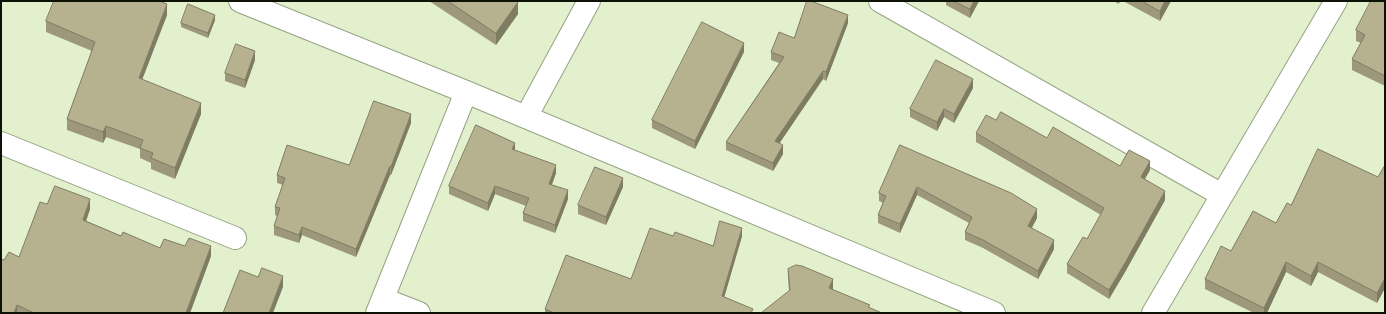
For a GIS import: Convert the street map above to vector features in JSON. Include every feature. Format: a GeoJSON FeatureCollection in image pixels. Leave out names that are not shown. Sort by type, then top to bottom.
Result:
{"type":"FeatureCollection","features":[{"type":"Feature","properties":{"kind":"street"},"geometry":{"type":"LineString","coordinates":[[240,1],[274,8],[466,92],[994,313]]}},
{"type":"Feature","properties":{"kind":"street"},"geometry":{"type":"LineString","coordinates":[[526,117],[589,1]]}},
{"type":"Feature","properties":{"kind":"street"},"geometry":{"type":"LineString","coordinates":[[880,1],[1222,195]]}},
{"type":"Feature","properties":{"kind":"street"},"geometry":{"type":"LineString","coordinates":[[1153,313],[1222,195],[1329,3]]}},
{"type":"Feature","properties":{"kind":"street"},"geometry":{"type":"LineString","coordinates":[[419,313],[380,306],[466,92]]}},
{"type":"Feature","properties":{"kind":"street"},"geometry":{"type":"LineString","coordinates":[[1,143],[235,238]]}},
{"type":"Feature","properties":{"kind":"building"},"geometry":{"type":"Polygon","coordinates":[[[54,1],[160,1],[167,4],[139,78],[201,103],[175,168],[151,158],[153,153],[140,148],[143,140],[106,126],[103,132],[67,119],[95,42],[46,21],[54,1]]]}},
{"type":"Feature","properties":{"kind":"building"},"geometry":{"type":"Polygon","coordinates":[[[448,1],[516,1],[518,2],[496,33],[448,1]]]}},
{"type":"Feature","properties":{"kind":"building"},"geometry":{"type":"Polygon","coordinates":[[[807,1],[811,1],[848,15],[826,72],[823,71],[775,141],[783,145],[773,163],[726,142],[784,57],[771,52],[779,32],[794,38],[807,1]]]}},
{"type":"Feature","properties":{"kind":"building"},"geometry":{"type":"Polygon","coordinates":[[[954,1],[974,1],[970,9],[954,1]]]}},
{"type":"Feature","properties":{"kind":"building"},"geometry":{"type":"Polygon","coordinates":[[[1142,1],[1165,1],[1160,11],[1142,1]]]}},
{"type":"Feature","properties":{"kind":"building"},"geometry":{"type":"Polygon","coordinates":[[[1371,1],[1385,1],[1385,76],[1352,59],[1365,35],[1356,30],[1371,1]]]}},
{"type":"Feature","properties":{"kind":"building"},"geometry":{"type":"Polygon","coordinates":[[[188,4],[215,15],[208,33],[181,23],[188,4]]]}},
{"type":"Feature","properties":{"kind":"building"},"geometry":{"type":"Polygon","coordinates":[[[702,22],[744,43],[695,141],[652,120],[702,22]]]}},
{"type":"Feature","properties":{"kind":"building"},"geometry":{"type":"Polygon","coordinates":[[[236,44],[255,51],[245,80],[225,73],[236,44]]]}},
{"type":"Feature","properties":{"kind":"building"},"geometry":{"type":"Polygon","coordinates":[[[936,60],[973,79],[954,114],[944,109],[937,122],[910,109],[936,60]]]}},
{"type":"Feature","properties":{"kind":"building"},"geometry":{"type":"Polygon","coordinates":[[[374,101],[411,114],[391,167],[390,166],[356,249],[302,227],[299,235],[274,226],[280,208],[275,207],[285,178],[277,175],[287,145],[349,165],[374,101]]]}},
{"type":"Feature","properties":{"kind":"building"},"geometry":{"type":"Polygon","coordinates":[[[1001,112],[1047,138],[1053,127],[1120,166],[1129,150],[1150,161],[1141,177],[1165,191],[1109,290],[1067,264],[1083,237],[1087,239],[1104,208],[976,133],[986,115],[996,120],[1001,112]]]}},
{"type":"Feature","properties":{"kind":"building"},"geometry":{"type":"Polygon","coordinates":[[[476,125],[515,143],[512,149],[556,165],[549,184],[568,190],[555,225],[523,213],[529,198],[495,186],[488,203],[449,186],[476,125]]]}},
{"type":"Feature","properties":{"kind":"building"},"geometry":{"type":"Polygon","coordinates":[[[900,145],[1011,193],[1037,209],[1028,226],[1054,240],[1038,271],[983,240],[965,232],[972,217],[917,187],[900,224],[878,215],[886,196],[879,193],[900,145]]]}},
{"type":"Feature","properties":{"kind":"building"},"geometry":{"type":"Polygon","coordinates":[[[1318,149],[1378,177],[1385,165],[1385,278],[1377,293],[1318,262],[1311,276],[1286,262],[1264,308],[1205,279],[1221,246],[1231,251],[1253,211],[1276,223],[1287,203],[1291,205],[1318,149]]]}},
{"type":"Feature","properties":{"kind":"building"},"geometry":{"type":"Polygon","coordinates":[[[595,167],[623,178],[606,217],[578,205],[595,167]]]}},
{"type":"Feature","properties":{"kind":"building"},"geometry":{"type":"Polygon","coordinates":[[[55,186],[90,199],[83,220],[121,236],[123,232],[160,248],[164,239],[185,246],[189,238],[211,246],[186,313],[34,313],[17,305],[14,313],[1,313],[1,259],[4,260],[9,252],[19,257],[40,202],[47,204],[55,186]]]}},
{"type":"Feature","properties":{"kind":"building"},"geometry":{"type":"Polygon","coordinates":[[[720,221],[742,228],[722,296],[753,309],[751,313],[554,313],[545,309],[566,255],[631,279],[650,228],[673,236],[675,232],[713,246],[720,221]]]}},
{"type":"Feature","properties":{"kind":"building"},"geometry":{"type":"Polygon","coordinates":[[[796,265],[833,279],[829,288],[870,305],[868,307],[882,313],[761,313],[790,290],[788,269],[796,265]]]}},
{"type":"Feature","properties":{"kind":"building"},"geometry":{"type":"Polygon","coordinates":[[[262,268],[283,276],[269,313],[223,313],[240,270],[258,277],[262,268]]]}}]}
